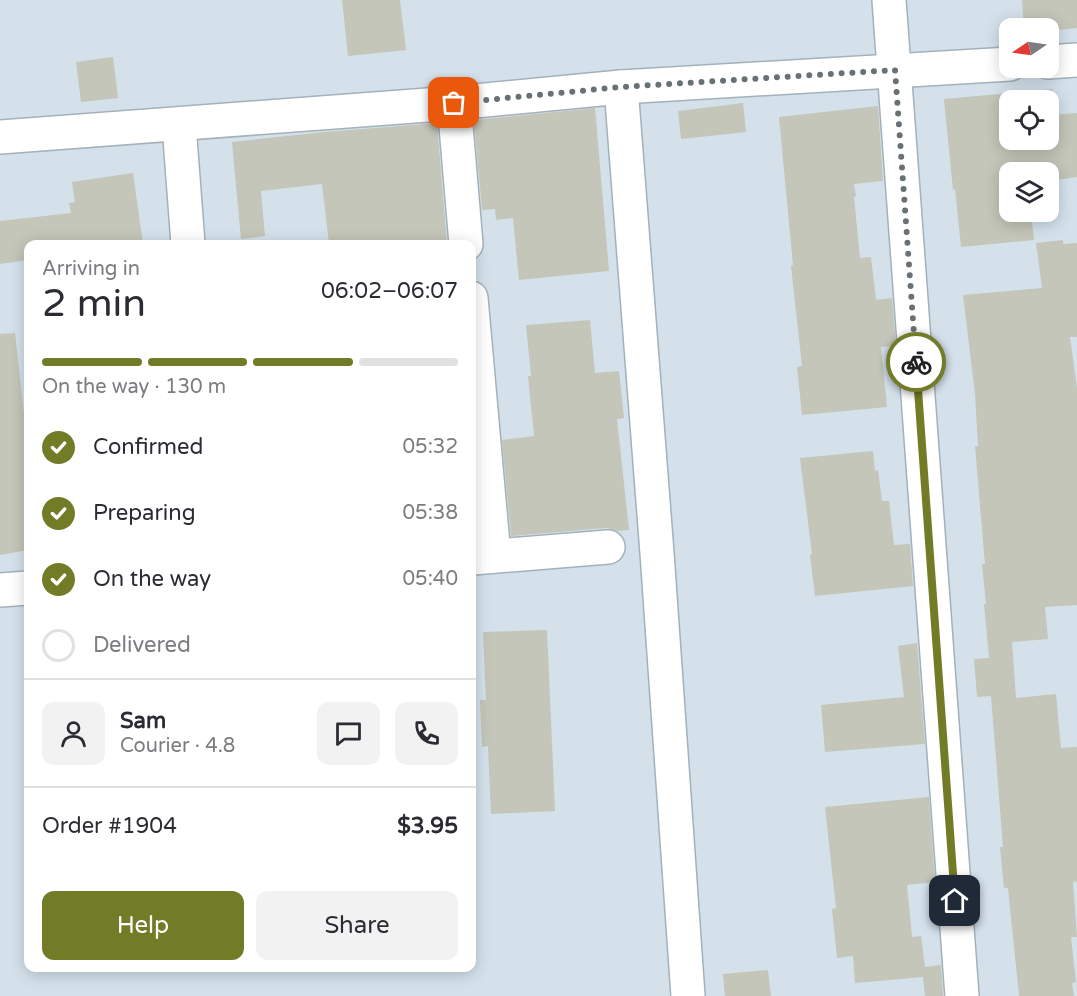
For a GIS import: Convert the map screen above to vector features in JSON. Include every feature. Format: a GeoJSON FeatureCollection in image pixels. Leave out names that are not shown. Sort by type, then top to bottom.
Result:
{"type":"FeatureCollection","features":[{"type":"Feature","properties":{"kind":"street"},"geometry":{"type":"LineString","coordinates":[[889,0],[962,996]]}},
{"type":"Feature","properties":{"kind":"street"},"geometry":{"type":"LineString","coordinates":[[1059,61],[1077,60]]}},
{"type":"Feature","properties":{"kind":"street"},"geometry":{"type":"LineString","coordinates":[[0,137],[454,103],[621,87],[999,65]]}},
{"type":"Feature","properties":{"kind":"street"},"geometry":{"type":"LineString","coordinates":[[621,87],[688,996]]}},
{"type":"Feature","properties":{"kind":"street"},"geometry":{"type":"LineString","coordinates":[[454,103],[466,240]]}},
{"type":"Feature","properties":{"kind":"street"},"geometry":{"type":"LineString","coordinates":[[179,125],[188,240]]}},
{"type":"Feature","properties":{"kind":"street"},"geometry":{"type":"LineString","coordinates":[[476,416],[482,557],[608,548]]}},
{"type":"Feature","properties":{"kind":"street"},"geometry":{"type":"LineString","coordinates":[[0,590],[24,588]]}},
{"type":"Feature","properties":{"kind":"building"},"geometry":{"type":"Polygon","coordinates":[[[342,0],[400,0],[406,50],[348,56],[342,0]]]}},
{"type":"Feature","properties":{"kind":"building"},"geometry":{"type":"Polygon","coordinates":[[[1022,0],[1077,0],[1077,28],[1059,30],[1059,18],[1023,18],[1022,0]]]}},
{"type":"Feature","properties":{"kind":"building"},"geometry":{"type":"Polygon","coordinates":[[[113,57],[118,98],[81,102],[76,62],[113,57]]]}},
{"type":"Feature","properties":{"kind":"building"},"geometry":{"type":"Polygon","coordinates":[[[999,94],[999,150],[1059,150],[1059,115],[1077,113],[1077,177],[1059,179],[1059,162],[999,162],[999,222],[1032,222],[1034,240],[961,247],[955,189],[953,190],[944,99],[999,94]]]}},
{"type":"Feature","properties":{"kind":"building"},"geometry":{"type":"Polygon","coordinates":[[[743,103],[746,132],[681,139],[678,111],[743,103]]]}},
{"type":"Feature","properties":{"kind":"building"},"geometry":{"type":"Polygon","coordinates":[[[878,106],[883,181],[854,184],[856,196],[854,197],[860,258],[871,257],[876,300],[892,298],[896,346],[881,347],[887,407],[802,415],[797,367],[802,366],[779,117],[878,106]]]}},
{"type":"Feature","properties":{"kind":"building"},"geometry":{"type":"Polygon","coordinates":[[[595,108],[609,271],[519,280],[513,218],[496,220],[495,209],[482,210],[474,120],[595,108]]]}},
{"type":"Feature","properties":{"kind":"building"},"geometry":{"type":"Polygon","coordinates":[[[437,123],[447,240],[329,240],[322,184],[261,191],[265,236],[241,239],[232,142],[437,123]]]}},
{"type":"Feature","properties":{"kind":"building"},"geometry":{"type":"Polygon","coordinates":[[[133,173],[142,240],[24,240],[24,261],[0,264],[0,221],[71,213],[69,203],[75,202],[72,182],[133,173]]]}},
{"type":"Feature","properties":{"kind":"building"},"geometry":{"type":"Polygon","coordinates":[[[1063,240],[1063,244],[1077,243],[1077,337],[1070,337],[1077,388],[1077,605],[1045,607],[1048,639],[1012,642],[1016,698],[1056,694],[1061,748],[1077,747],[1077,881],[1073,882],[1077,937],[1071,937],[1076,982],[1072,983],[1074,996],[1019,996],[1008,888],[1004,888],[1000,847],[1003,847],[991,696],[977,697],[974,659],[989,658],[982,564],[985,564],[975,446],[978,446],[975,394],[963,295],[1042,288],[1036,243],[1063,240]]]}},
{"type":"Feature","properties":{"kind":"building"},"geometry":{"type":"Polygon","coordinates":[[[590,320],[595,373],[619,371],[624,418],[617,419],[629,530],[618,531],[606,528],[511,536],[502,440],[534,436],[526,325],[590,320]]]}},
{"type":"Feature","properties":{"kind":"building"},"geometry":{"type":"Polygon","coordinates":[[[15,333],[24,414],[24,551],[0,555],[0,334],[15,333]]]}},
{"type":"Feature","properties":{"kind":"building"},"geometry":{"type":"Polygon","coordinates":[[[873,451],[882,501],[889,501],[894,545],[910,544],[913,586],[815,596],[800,458],[873,451]]]}},
{"type":"Feature","properties":{"kind":"building"},"geometry":{"type":"Polygon","coordinates":[[[547,630],[555,811],[491,814],[488,746],[482,747],[480,700],[486,700],[483,632],[547,630]]]}},
{"type":"Feature","properties":{"kind":"building"},"geometry":{"type":"Polygon","coordinates":[[[917,643],[925,744],[825,752],[821,705],[904,697],[898,646],[917,643]]]}},
{"type":"Feature","properties":{"kind":"building"},"geometry":{"type":"Polygon","coordinates":[[[929,797],[935,882],[907,885],[912,937],[921,936],[925,967],[941,965],[943,996],[925,996],[923,977],[855,983],[853,956],[837,958],[832,909],[836,908],[825,807],[929,797]]]}},
{"type":"Feature","properties":{"kind":"building"},"geometry":{"type":"Polygon","coordinates":[[[768,970],[771,996],[725,996],[723,974],[768,970]]]}},
{"type":"Feature","properties":{"kind":"way so far"},"geometry":{"type":"LineString","coordinates":[[454,103],[621,87],[895,70],[916,362]]}},
{"type":"Feature","properties":{"kind":"route"},"geometry":{"type":"LineString","coordinates":[[916,362],[955,901]]}}]}
